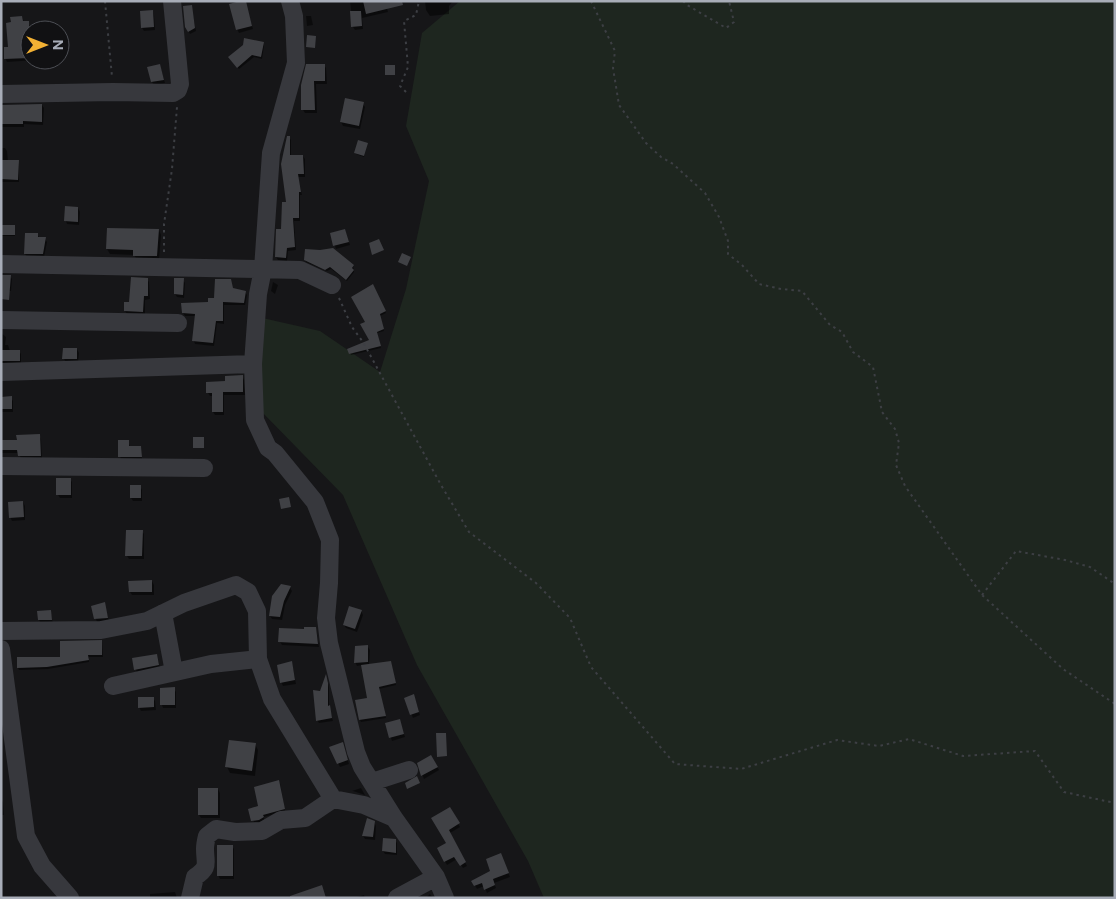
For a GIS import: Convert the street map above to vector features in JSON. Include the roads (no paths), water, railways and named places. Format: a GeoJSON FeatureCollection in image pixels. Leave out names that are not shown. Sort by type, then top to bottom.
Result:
{"type":"FeatureCollection","features":[{"type":"Feature","properties":{"kind":"street"},"geometry":{"type":"LineString","coordinates":[[1,94],[173,93],[178,90],[180,84],[172,1]]}},
{"type":"Feature","properties":{"kind":"street"},"geometry":{"type":"LineString","coordinates":[[290,1],[294,16],[296,63],[271,153],[263,269],[258,294],[253,364],[255,420],[268,448],[275,453],[315,502],[330,540],[326,618],[329,643],[356,752],[362,767],[394,818],[436,877],[445,898]]}},
{"type":"Feature","properties":{"kind":"street"},"geometry":{"type":"LineString","coordinates":[[1,264],[300,270],[332,285]]}},
{"type":"Feature","properties":{"kind":"street"},"geometry":{"type":"LineString","coordinates":[[1,320],[178,323]]}},
{"type":"Feature","properties":{"kind":"street"},"geometry":{"type":"LineString","coordinates":[[1,372],[253,364]]}},
{"type":"Feature","properties":{"kind":"street"},"geometry":{"type":"LineString","coordinates":[[1,466],[204,468]]}},
{"type":"Feature","properties":{"kind":"street"},"geometry":{"type":"LineString","coordinates":[[1,632],[101,630],[147,620],[184,603],[236,585],[248,592],[257,611],[258,659],[272,699],[333,799]]}},
{"type":"Feature","properties":{"kind":"street"},"geometry":{"type":"LineString","coordinates":[[162,613],[174,672]]}},
{"type":"Feature","properties":{"kind":"street"},"geometry":{"type":"LineString","coordinates":[[1,649],[26,836],[42,866],[70,898]]}},
{"type":"Feature","properties":{"kind":"street"},"geometry":{"type":"LineString","coordinates":[[113,686],[211,664],[258,659]]}},
{"type":"Feature","properties":{"kind":"street"},"geometry":{"type":"LineString","coordinates":[[372,782],[408,770]]}},
{"type":"Feature","properties":{"kind":"street"},"geometry":{"type":"LineString","coordinates":[[190,898],[195,877],[203,872],[207,863],[205,848],[207,836],[216,829],[235,832],[262,831],[282,820],[306,818],[333,799],[364,805],[394,818]]}},
{"type":"Feature","properties":{"kind":"street"},"geometry":{"type":"LineString","coordinates":[[397,898],[436,877]]}}]}
